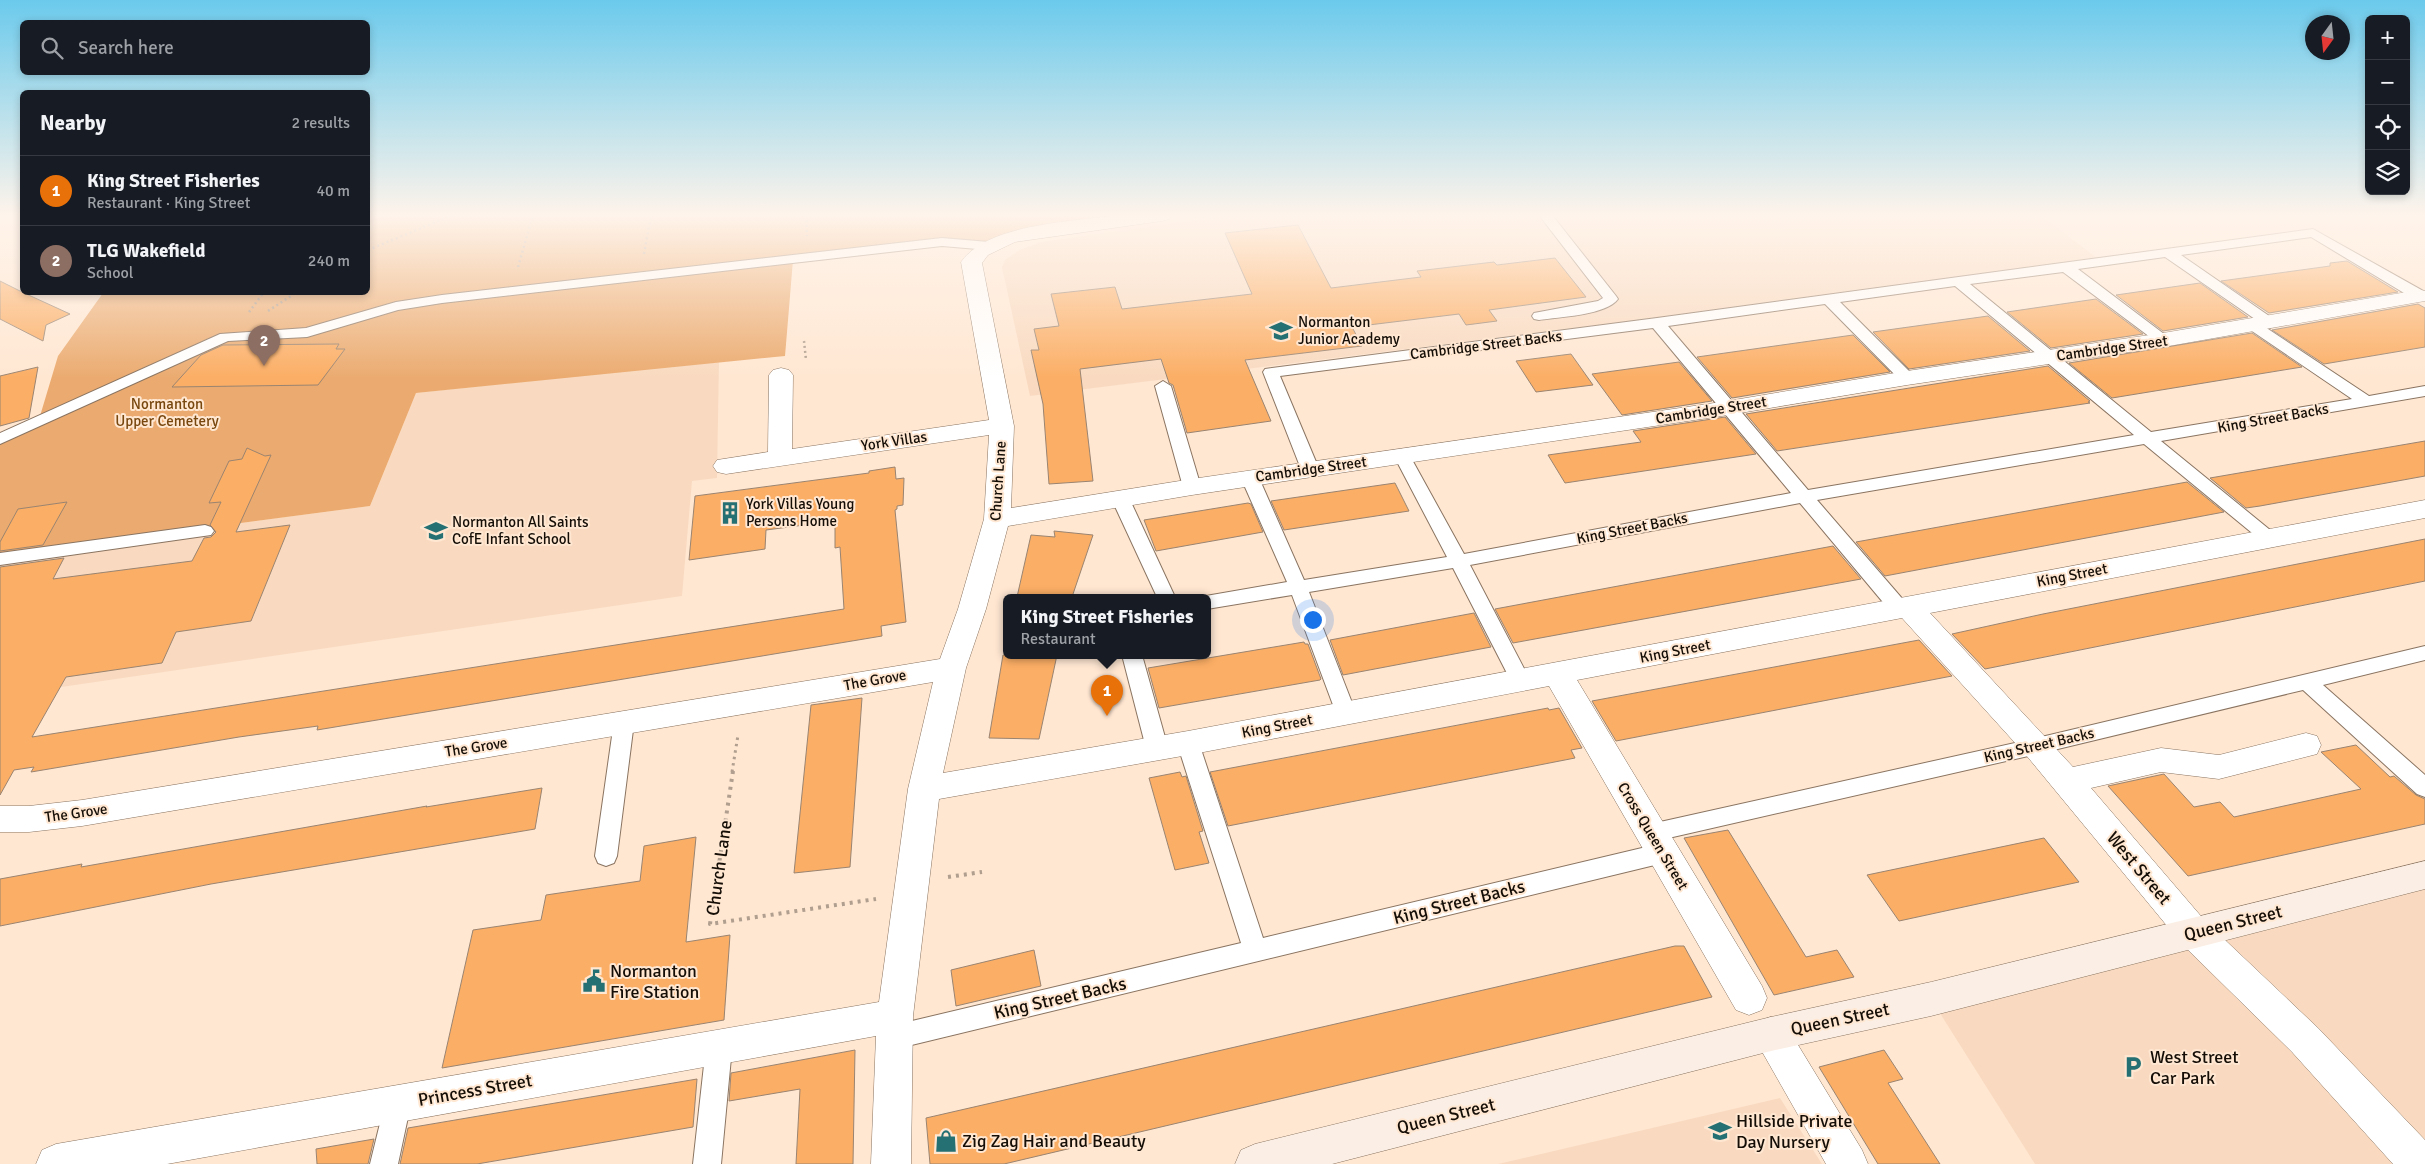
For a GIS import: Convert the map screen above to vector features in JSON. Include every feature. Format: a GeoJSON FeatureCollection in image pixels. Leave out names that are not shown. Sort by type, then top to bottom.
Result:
{"type":"FeatureCollection","features":[{"type":"Feature","properties":{"kind":"street","name":"Church Lane"},"geometry":{"type":"LineString","coordinates":[[891,1164],[895,1027],[924,789],[951,668],[972,609],[997,519],[1002,426],[972,269]]}},
{"type":"Feature","properties":{"kind":"street","name":"Cambridge Street"},"geometry":{"type":"LineString","coordinates":[[997,519],[1250,478],[1728,408],[1907,378],[2163,340],[2422,296]]}},
{"type":"Feature","properties":{"kind":"street"},"geometry":{"type":"LineString","coordinates":[[781,376],[780,453],[786,457]]}},
{"type":"Feature","properties":{"kind":"street","name":"York Villas"},"geometry":{"type":"LineString","coordinates":[[726,466],[1002,426]]}},
{"type":"Feature","properties":{"kind":"street","name":"King Street"},"geometry":{"type":"LineString","coordinates":[[924,789],[1188,743],[2425,509]]}},
{"type":"Feature","properties":{"kind":"street","name":"West Street"},"geometry":{"type":"LineString","coordinates":[[1903,608],[2037,746],[2194,933],[2305,1040],[2420,1164]]}},
{"type":"Feature","properties":{"kind":"street","name":"The Grove"},"geometry":{"type":"LineString","coordinates":[[0,820],[82,813],[951,668]]}},
{"type":"Feature","properties":{"kind":"street","name":"Cross Queen Street"},"geometry":{"type":"LineString","coordinates":[[1557,673],[1749,998]]}},
{"type":"Feature","properties":{"kind":"street"},"geometry":{"type":"LineString","coordinates":[[2066,782],[2162,760],[2219,767],[2306,745]]}},
{"type":"Feature","properties":{"kind":"street","name":"Queen Street"},"geometry":{"type":"LineString","coordinates":[[1255,1164],[1771,1034],[1925,1000],[2425,875]]}},
{"type":"Feature","properties":{"kind":"street","name":"Princess Street"},"geometry":{"type":"LineString","coordinates":[[74,1162],[719,1047],[895,1027]]}},
{"type":"Feature","properties":{"kind":"street"},"geometry":{"type":"LineString","coordinates":[[1771,1034],[1848,1164]]}},
{"type":"Feature","properties":{"kind":"lane"},"geometry":{"type":"LineString","coordinates":[[0,439],[225,337],[307,332],[396,306],[510,291],[707,269]]}},
{"type":"Feature","properties":{"kind":"lane"},"geometry":{"type":"LineString","coordinates":[[1539,316],[1603,305],[1611,299],[1588,269]]}},
{"type":"Feature","properties":{"kind":"lane","name":"Cambridge Street Backs"},"geometry":{"type":"LineString","coordinates":[[1310,469],[1271,372],[1657,323],[2049,269]]}},
{"type":"Feature","properties":{"kind":"lane"},"geometry":{"type":"LineString","coordinates":[[2069,269],[2163,340]]}},
{"type":"Feature","properties":{"kind":"lane"},"geometry":{"type":"LineString","coordinates":[[2190,269],[2262,324]]}},
{"type":"Feature","properties":{"kind":"lane","name":"Cambridge Street Backs"},"geometry":{"type":"LineString","coordinates":[[2375,269],[2422,296]]}},
{"type":"Feature","properties":{"kind":"lane"},"geometry":{"type":"LineString","coordinates":[[1958,282],[2269,538]]}},
{"type":"Feature","properties":{"kind":"lane"},"geometry":{"type":"LineString","coordinates":[[1828,299],[1907,378]]}},
{"type":"Feature","properties":{"kind":"lane"},"geometry":{"type":"LineString","coordinates":[[1657,323],[1728,408],[1903,608]]}},
{"type":"Feature","properties":{"kind":"lane","name":"King Street Backs"},"geometry":{"type":"LineString","coordinates":[[2262,324],[2366,401]]}},
{"type":"Feature","properties":{"kind":"lane"},"geometry":{"type":"LineString","coordinates":[[1163,386],[1192,487]]}},
{"type":"Feature","properties":{"kind":"lane","name":"King Street Backs"},"geometry":{"type":"LineString","coordinates":[[1211,601],[1460,560],[1804,496],[2425,391]]}},
{"type":"Feature","properties":{"kind":"lane"},"geometry":{"type":"LineString","coordinates":[[1402,456],[1460,560],[1520,680]]}},
{"type":"Feature","properties":{"kind":"lane"},"geometry":{"type":"LineString","coordinates":[[1250,478],[1298,587],[1346,713]]}},
{"type":"Feature","properties":{"kind":"lane"},"geometry":{"type":"LineString","coordinates":[[1121,500],[1165,594]]}},
{"type":"Feature","properties":{"kind":"lane"},"geometry":{"type":"LineString","coordinates":[[0,559],[206,531]]}},
{"type":"Feature","properties":{"kind":"lane","name":"King Street Backs"},"geometry":{"type":"LineString","coordinates":[[895,1027],[1255,951],[1657,843],[2037,746],[2425,653]]}},
{"type":"Feature","properties":{"kind":"lane"},"geometry":{"type":"LineString","coordinates":[[1133,659],[1157,748]]}},
{"type":"Feature","properties":{"kind":"lane"},"geometry":{"type":"LineString","coordinates":[[2307,682],[2425,788]]}},
{"type":"Feature","properties":{"kind":"lane"},"geometry":{"type":"LineString","coordinates":[[606,856],[624,722]]}},
{"type":"Feature","properties":{"kind":"lane"},"geometry":{"type":"LineString","coordinates":[[1188,743],[1255,951]]}},
{"type":"Feature","properties":{"kind":"lane"},"geometry":{"type":"LineString","coordinates":[[707,1164],[719,1047]]}},
{"type":"Feature","properties":{"kind":"lane"},"geometry":{"type":"LineString","coordinates":[[384,1164],[398,1103]]}},
{"type":"Feature","properties":{"kind":"path"},"geometry":{"type":"LineString","coordinates":[[510,291],[517,269]]}},
{"type":"Feature","properties":{"kind":"path"},"geometry":{"type":"LineString","coordinates":[[641,277],[642,269]]}},
{"type":"Feature","properties":{"kind":"path","name":"Church Lane"},"geometry":{"type":"LineString","coordinates":[[742,703],[710,924],[911,894]]}},
{"type":"Feature","properties":{"kind":"shaded area"},"geometry":{"type":"Polygon","coordinates":[[[1003,269],[2043,269],[1030,396],[1003,269]]]}},
{"type":"Feature","properties":{"kind":"shaded area","name":"Normanton All Saints CofE Infant School"},"geometry":{"type":"Polygon","coordinates":[[[719,361],[717,478],[692,481],[682,596],[0,696],[0,555],[370,506],[416,393],[719,361]]]}},
{"type":"Feature","properties":{"kind":"shaded area"},"geometry":{"type":"Polygon","coordinates":[[[2425,875],[2425,1164],[2035,1164],[1931,999],[2425,875]]]}},
{"type":"Feature","properties":{"kind":"shaded area","name":"Hillside Private Day Nursery"},"geometry":{"type":"Polygon","coordinates":[[[1780,1098],[1822,1164],[1498,1164],[1780,1098]]]}},
{"type":"Feature","properties":{"kind":"green space","name":"Normanton Upper Cemetery"},"geometry":{"type":"Polygon","coordinates":[[[370,269],[792,269],[785,356],[416,393],[370,506],[0,555],[0,434],[40,416],[58,356],[102,295],[370,295],[370,269]]]}},
{"type":"Feature","properties":{"kind":"building"},"geometry":{"type":"Polygon","coordinates":[[[1241,269],[1321,269],[1331,288],[1421,277],[1417,271],[1431,269],[1564,269],[1586,297],[1489,310],[1497,321],[1466,325],[1459,314],[1352,327],[1362,346],[1245,360],[1271,421],[1187,433],[1173,385],[1169,383],[1161,359],[1080,369],[1093,481],[1049,484],[1043,404],[1031,350],[1039,350],[1034,329],[1059,326],[1051,294],[1115,287],[1122,309],[1252,294],[1241,269]]]}},
{"type":"Feature","properties":{"kind":"building"},"geometry":{"type":"Polygon","coordinates":[[[2306,269],[2361,269],[2398,292],[2269,313],[2221,281],[2306,269]]]}},
{"type":"Feature","properties":{"kind":"building"},"geometry":{"type":"Polygon","coordinates":[[[0,281],[20,291],[20,295],[29,295],[70,314],[46,325],[43,341],[0,319],[0,281]]]}},
{"type":"Feature","properties":{"kind":"building"},"geometry":{"type":"Polygon","coordinates":[[[2200,283],[2248,317],[2163,331],[2116,295],[2200,283]]]}},
{"type":"Feature","properties":{"kind":"building"},"geometry":{"type":"Polygon","coordinates":[[[2096,299],[2143,334],[2051,348],[2007,312],[2096,299]]]}},
{"type":"Feature","properties":{"kind":"building"},"geometry":{"type":"Polygon","coordinates":[[[2418,304],[2425,308],[2425,347],[2324,364],[2272,330],[2418,304]]]}},
{"type":"Feature","properties":{"kind":"building"},"geometry":{"type":"Polygon","coordinates":[[[1988,316],[2030,351],[1909,369],[1873,332],[1988,316]]]}},
{"type":"Feature","properties":{"kind":"building"},"geometry":{"type":"Polygon","coordinates":[[[2252,333],[2302,367],[2112,398],[2069,363],[2252,333]]]}},
{"type":"Feature","properties":{"kind":"building"},"geometry":{"type":"Polygon","coordinates":[[[1853,335],[1890,372],[1732,398],[1697,357],[1853,335]]]}},
{"type":"Feature","properties":{"kind":"building"},"geometry":{"type":"Polygon","coordinates":[[[339,344],[336,349],[345,349],[318,385],[172,387],[201,355],[223,345],[339,344]]]}},
{"type":"Feature","properties":{"kind":"building"},"geometry":{"type":"Polygon","coordinates":[[[1571,354],[1593,385],[1536,392],[1516,361],[1571,354]]]}},
{"type":"Feature","properties":{"kind":"building"},"geometry":{"type":"Polygon","coordinates":[[[1679,362],[1712,401],[1622,415],[1592,374],[1679,362]]]}},
{"type":"Feature","properties":{"kind":"building"},"geometry":{"type":"Polygon","coordinates":[[[2048,366],[2090,401],[2088,402],[2090,403],[1777,451],[1746,414],[2048,366]]]}},
{"type":"Feature","properties":{"kind":"building"},"geometry":{"type":"Polygon","coordinates":[[[38,367],[29,418],[0,426],[0,376],[38,367]]]}},
{"type":"Feature","properties":{"kind":"building"},"geometry":{"type":"Polygon","coordinates":[[[1725,417],[1756,454],[1565,483],[1548,455],[1641,442],[1633,431],[1725,417]]]}},
{"type":"Feature","properties":{"kind":"building"},"geometry":{"type":"Polygon","coordinates":[[[2425,441],[2425,476],[2260,506],[2246,508],[2210,478],[2425,441]]]}},
{"type":"Feature","properties":{"kind":"building"},"geometry":{"type":"Polygon","coordinates":[[[247,448],[265,456],[271,455],[236,532],[290,525],[251,621],[176,632],[162,663],[66,677],[32,737],[844,609],[840,547],[835,548],[835,521],[766,530],[765,549],[689,560],[695,496],[869,473],[869,471],[895,467],[896,479],[904,478],[903,505],[897,506],[895,510],[906,622],[881,626],[882,636],[317,730],[318,726],[239,737],[31,772],[34,767],[14,770],[0,795],[0,567],[64,558],[53,579],[192,561],[204,538],[211,537],[216,532],[210,525],[221,502],[209,503],[229,461],[242,459],[247,448]]]}},
{"type":"Feature","properties":{"kind":"building"},"geometry":{"type":"Polygon","coordinates":[[[2187,482],[2224,512],[1885,576],[1856,542],[2187,482]]]}},
{"type":"Feature","properties":{"kind":"building"},"geometry":{"type":"Polygon","coordinates":[[[1395,483],[1409,511],[1284,530],[1271,501],[1395,483]]]}},
{"type":"Feature","properties":{"kind":"building"},"geometry":{"type":"Polygon","coordinates":[[[67,502],[43,545],[0,551],[0,542],[18,509],[67,502]]]}},
{"type":"Feature","properties":{"kind":"building"},"geometry":{"type":"Polygon","coordinates":[[[1251,504],[1263,532],[1156,551],[1144,520],[1251,504]]]}},
{"type":"Feature","properties":{"kind":"building"},"geometry":{"type":"Polygon","coordinates":[[[1054,531],[1093,535],[1073,594],[1018,594],[1031,535],[1055,537],[1054,531]]]}},
{"type":"Feature","properties":{"kind":"building"},"geometry":{"type":"Polygon","coordinates":[[[2425,539],[2425,581],[1985,669],[1952,634],[2043,614],[2425,539]]]}},
{"type":"Feature","properties":{"kind":"building"},"geometry":{"type":"Polygon","coordinates":[[[1833,546],[1861,579],[1513,643],[1495,609],[1833,546]]]}},
{"type":"Feature","properties":{"kind":"building"},"geometry":{"type":"Polygon","coordinates":[[[1474,613],[1491,647],[1343,675],[1330,640],[1474,613]]]}},
{"type":"Feature","properties":{"kind":"building"},"geometry":{"type":"Polygon","coordinates":[[[1919,640],[1952,676],[1616,741],[1592,701],[1919,640]]]}},
{"type":"Feature","properties":{"kind":"building"},"geometry":{"type":"Polygon","coordinates":[[[1304,642],[1308,644],[1321,679],[1159,708],[1148,668],[1304,642]]]}},
{"type":"Feature","properties":{"kind":"building"},"geometry":{"type":"Polygon","coordinates":[[[1003,655],[1003,659],[1056,659],[1039,739],[989,738],[1003,655]]]}},
{"type":"Feature","properties":{"kind":"building"},"geometry":{"type":"Polygon","coordinates":[[[862,698],[850,867],[794,873],[811,705],[862,698]]]}},
{"type":"Feature","properties":{"kind":"building"},"geometry":{"type":"Polygon","coordinates":[[[1548,708],[1549,710],[1559,708],[1582,748],[1571,750],[1575,758],[1228,826],[1210,772],[1548,708]]]}},
{"type":"Feature","properties":{"kind":"building"},"geometry":{"type":"Polygon","coordinates":[[[2356,745],[2390,777],[2394,776],[2416,795],[2425,799],[2425,824],[2188,876],[2108,786],[2164,774],[2194,807],[2220,802],[2234,817],[2361,789],[2321,752],[2356,745]]]}},
{"type":"Feature","properties":{"kind":"building"},"geometry":{"type":"Polygon","coordinates":[[[1180,772],[1182,777],[1186,776],[1203,831],[1199,832],[1209,863],[1175,870],[1149,778],[1180,772]]]}},
{"type":"Feature","properties":{"kind":"building"},"geometry":{"type":"Polygon","coordinates":[[[542,788],[535,829],[211,884],[0,926],[0,879],[82,864],[81,867],[427,806],[542,788]]]}},
{"type":"Feature","properties":{"kind":"building"},"geometry":{"type":"Polygon","coordinates":[[[1728,830],[1806,957],[1837,950],[1854,977],[1774,995],[1684,838],[1728,830]]]}},
{"type":"Feature","properties":{"kind":"building","name":"Normanton Fire Station"},"geometry":{"type":"Polygon","coordinates":[[[696,837],[686,942],[730,935],[724,1020],[442,1068],[473,930],[541,920],[546,895],[640,881],[644,846],[696,837]]]}},
{"type":"Feature","properties":{"kind":"building"},"geometry":{"type":"Polygon","coordinates":[[[2044,838],[2079,882],[1899,921],[1867,875],[2044,838]]]}},
{"type":"Feature","properties":{"kind":"building"},"geometry":{"type":"Polygon","coordinates":[[[1675,946],[1684,946],[1712,997],[1004,1164],[930,1164],[926,1118],[1675,946]]]}},
{"type":"Feature","properties":{"kind":"building"},"geometry":{"type":"Polygon","coordinates":[[[1034,950],[1041,986],[956,1006],[951,970],[1034,950]]]}},
{"type":"Feature","properties":{"kind":"building"},"geometry":{"type":"Polygon","coordinates":[[[855,1050],[853,1164],[796,1164],[800,1089],[729,1101],[731,1073],[855,1050]]]}},
{"type":"Feature","properties":{"kind":"building"},"geometry":{"type":"Polygon","coordinates":[[[1884,1050],[1903,1079],[1888,1083],[1940,1164],[1878,1164],[1819,1067],[1884,1050]]]}},
{"type":"Feature","properties":{"kind":"building"},"geometry":{"type":"Polygon","coordinates":[[[697,1079],[693,1127],[477,1164],[400,1164],[408,1128],[697,1079]]]}},
{"type":"Feature","properties":{"kind":"building"},"geometry":{"type":"Polygon","coordinates":[[[374,1139],[368,1164],[317,1164],[316,1149],[374,1139]]]}},
{"type":"Feature","properties":{"kind":"place","name":"Normanton Junior Academy"},"geometry":{"type":"Point","coordinates":[1281,331]}},
{"type":"Feature","properties":{"kind":"place","name":"TLG Wakefield"},"geometry":{"type":"Point","coordinates":[264,366]}},
{"type":"Feature","properties":{"kind":"place","name":"York Villas Young Persons Home"},"geometry":{"type":"Point","coordinates":[730,513]}},
{"type":"Feature","properties":{"kind":"place","name":"Normanton All Saints CofE Infant School"},"geometry":{"type":"Point","coordinates":[436,531]}},
{"type":"Feature","properties":{"kind":"place","name":"King Street Fisheries"},"geometry":{"type":"Point","coordinates":[1107,716]}},
{"type":"Feature","properties":{"kind":"place","name":"Normanton Fire Station"},"geometry":{"type":"Point","coordinates":[594,981]}},
{"type":"Feature","properties":{"kind":"place","name":"West Street Car Park"},"geometry":{"type":"Point","coordinates":[2133,1067]}},
{"type":"Feature","properties":{"kind":"place","name":"Hillside Private Day Nursery"},"geometry":{"type":"Point","coordinates":[1720,1131]}},
{"type":"Feature","properties":{"kind":"place","name":"Zig Zag Hair and Beauty"},"geometry":{"type":"Point","coordinates":[946,1141]}}]}
